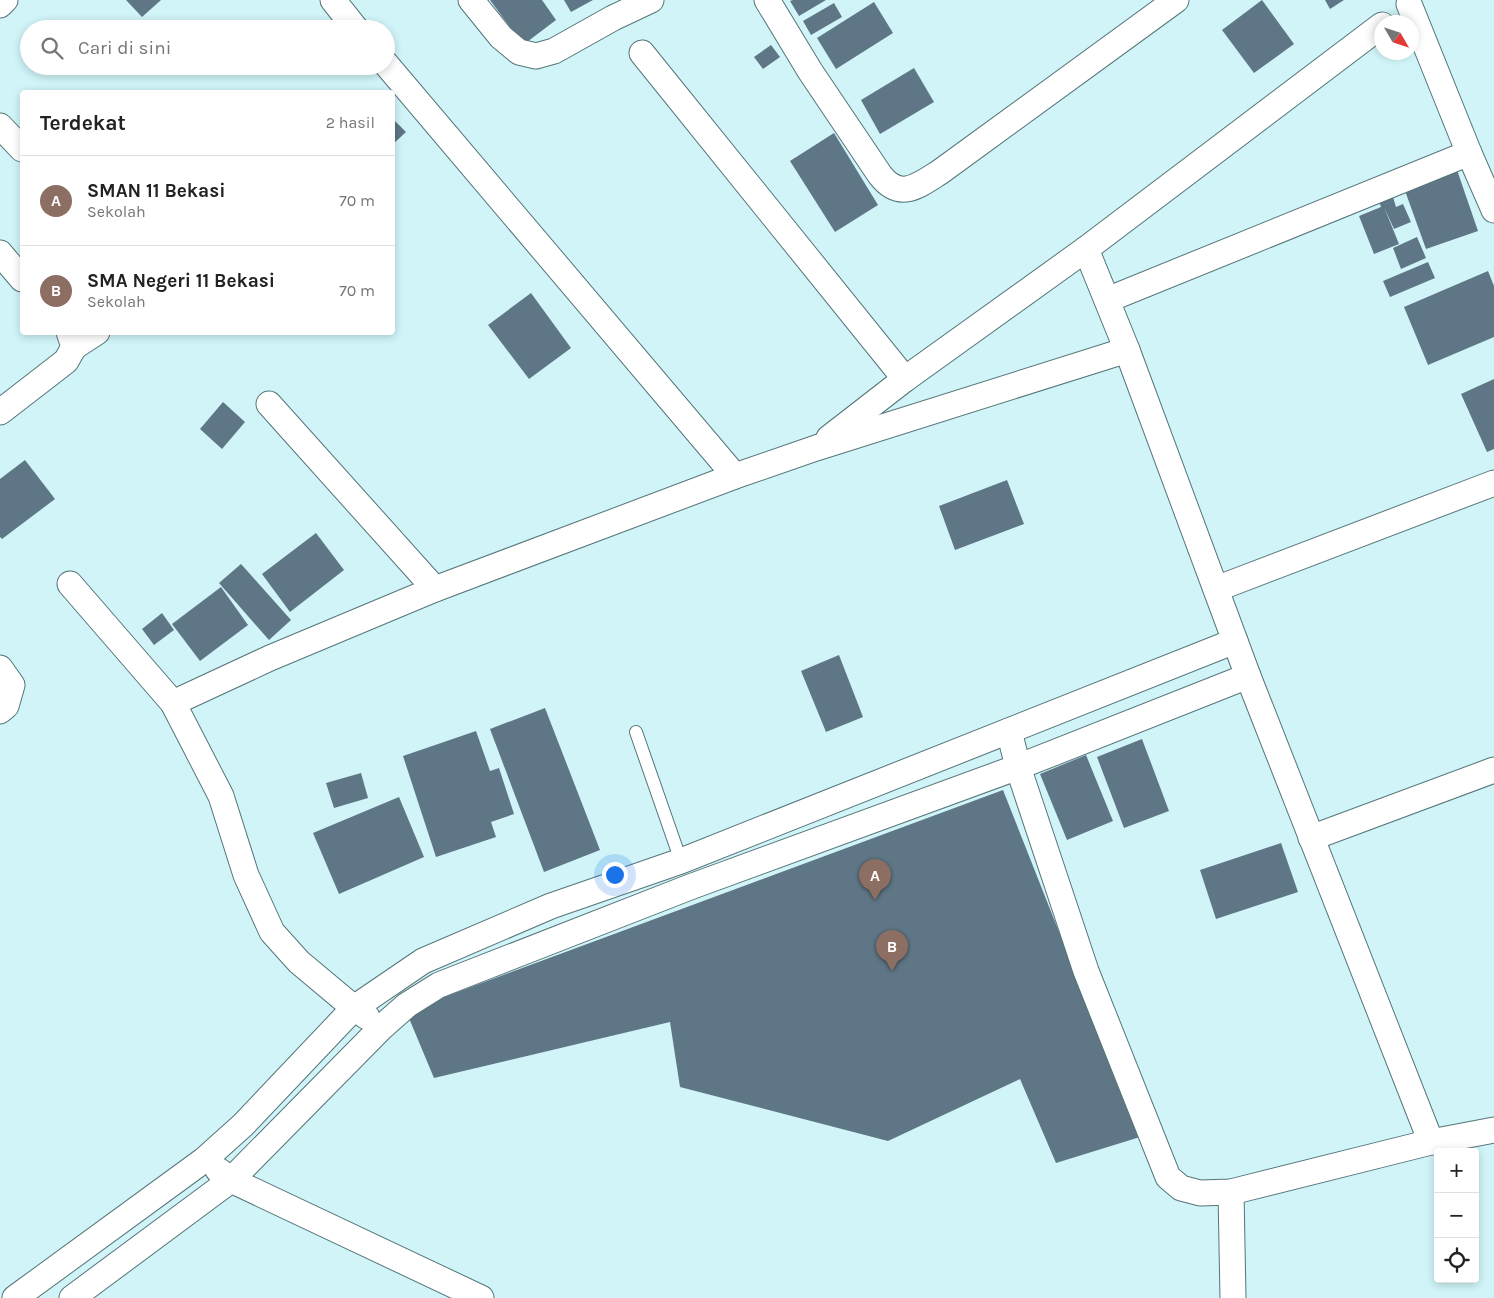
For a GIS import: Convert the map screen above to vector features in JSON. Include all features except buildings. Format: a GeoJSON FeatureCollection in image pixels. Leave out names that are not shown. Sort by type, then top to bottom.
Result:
{"type":"FeatureCollection","features":[{"type":"Feature","properties":{"kind":"street"},"geometry":{"type":"LineString","coordinates":[[0,5],[5,0]]}},
{"type":"Feature","properties":{"kind":"street"},"geometry":{"type":"LineString","coordinates":[[333,0],[349,20]]}},
{"type":"Feature","properties":{"kind":"street"},"geometry":{"type":"LineString","coordinates":[[471,0],[501,37],[519,52],[536,56],[554,51],[613,18],[651,0]]}},
{"type":"Feature","properties":{"kind":"street"},"geometry":{"type":"LineString","coordinates":[[775,3],[810,72],[884,180],[895,189],[905,190],[920,185],[940,172],[1176,0]]}},
{"type":"Feature","properties":{"kind":"street"},"geometry":{"type":"LineString","coordinates":[[1393,15],[1411,2],[1469,153],[1494,210]]}},
{"type":"Feature","properties":{"kind":"street"},"geometry":{"type":"LineString","coordinates":[[816,448],[905,379],[1086,249],[1374,31]]}},
{"type":"Feature","properties":{"kind":"street"},"geometry":{"type":"LineString","coordinates":[[642,53],[905,379]]}},
{"type":"Feature","properties":{"kind":"street"},"geometry":{"type":"LineString","coordinates":[[395,75],[735,476]]}},
{"type":"Feature","properties":{"kind":"street"},"geometry":{"type":"LineString","coordinates":[[0,126],[20,146]]}},
{"type":"Feature","properties":{"kind":"street"},"geometry":{"type":"LineString","coordinates":[[1107,300],[1469,153]]}},
{"type":"Feature","properties":{"kind":"street"},"geometry":{"type":"LineString","coordinates":[[1086,249],[1126,350],[1248,676],[1431,1142]]}},
{"type":"Feature","properties":{"kind":"street"},"geometry":{"type":"LineString","coordinates":[[0,253],[20,277]]}},
{"type":"Feature","properties":{"kind":"street"},"geometry":{"type":"LineString","coordinates":[[0,412],[66,361],[72,340],[88,335]]}},
{"type":"Feature","properties":{"kind":"street"},"geometry":{"type":"LineString","coordinates":[[172,703],[270,658],[435,589],[735,476],[816,448],[1126,350]]}},
{"type":"Feature","properties":{"kind":"street"},"geometry":{"type":"LineString","coordinates":[[270,404],[435,589]]}},
{"type":"Feature","properties":{"kind":"street"},"geometry":{"type":"LineString","coordinates":[[1216,589],[1494,483]]}},
{"type":"Feature","properties":{"kind":"street"},"geometry":{"type":"LineString","coordinates":[[70,584],[172,703],[221,796],[246,875],[272,932],[299,962],[354,1008],[382,1027]]}},
{"type":"Feature","properties":{"kind":"street"},"geometry":{"type":"LineString","coordinates":[[15,1298],[204,1160],[243,1124],[354,1008],[423,961],[551,906],[680,862],[1235,641]]}},
{"type":"Feature","properties":{"kind":"street"},"geometry":{"type":"LineString","coordinates":[[0,668],[12,685],[6,706],[0,710]]}},
{"type":"Feature","properties":{"kind":"street"},"geometry":{"type":"LineString","coordinates":[[72,1298],[231,1180],[382,1027],[407,1005],[439,985],[690,886],[1018,767],[1248,676]]}},
{"type":"Feature","properties":{"kind":"street"},"geometry":{"type":"LineString","coordinates":[[1009,731],[1018,767],[1086,970],[1168,1177],[1181,1188],[1200,1193],[1231,1192],[1431,1142],[1494,1130]]}},
{"type":"Feature","properties":{"kind":"street"},"geometry":{"type":"LineString","coordinates":[[1311,838],[1494,770]]}},
{"type":"Feature","properties":{"kind":"street"},"geometry":{"type":"LineString","coordinates":[[680,862],[690,886]]}},
{"type":"Feature","properties":{"kind":"street"},"geometry":{"type":"LineString","coordinates":[[204,1160],[231,1180],[481,1298]]}},
{"type":"Feature","properties":{"kind":"street"},"geometry":{"type":"LineString","coordinates":[[1231,1192],[1233,1298]]}},
{"type":"Feature","properties":{"kind":"lane"},"geometry":{"type":"LineString","coordinates":[[636,732],[680,862]]}},
{"type":"Feature","properties":{"kind":"place","name":"SMAN 11 Bekasi"},"geometry":{"type":"Point","coordinates":[875,900]}},
{"type":"Feature","properties":{"kind":"place","name":"SMA Negeri 11 Bekasi"},"geometry":{"type":"Point","coordinates":[892,971]}}]}
